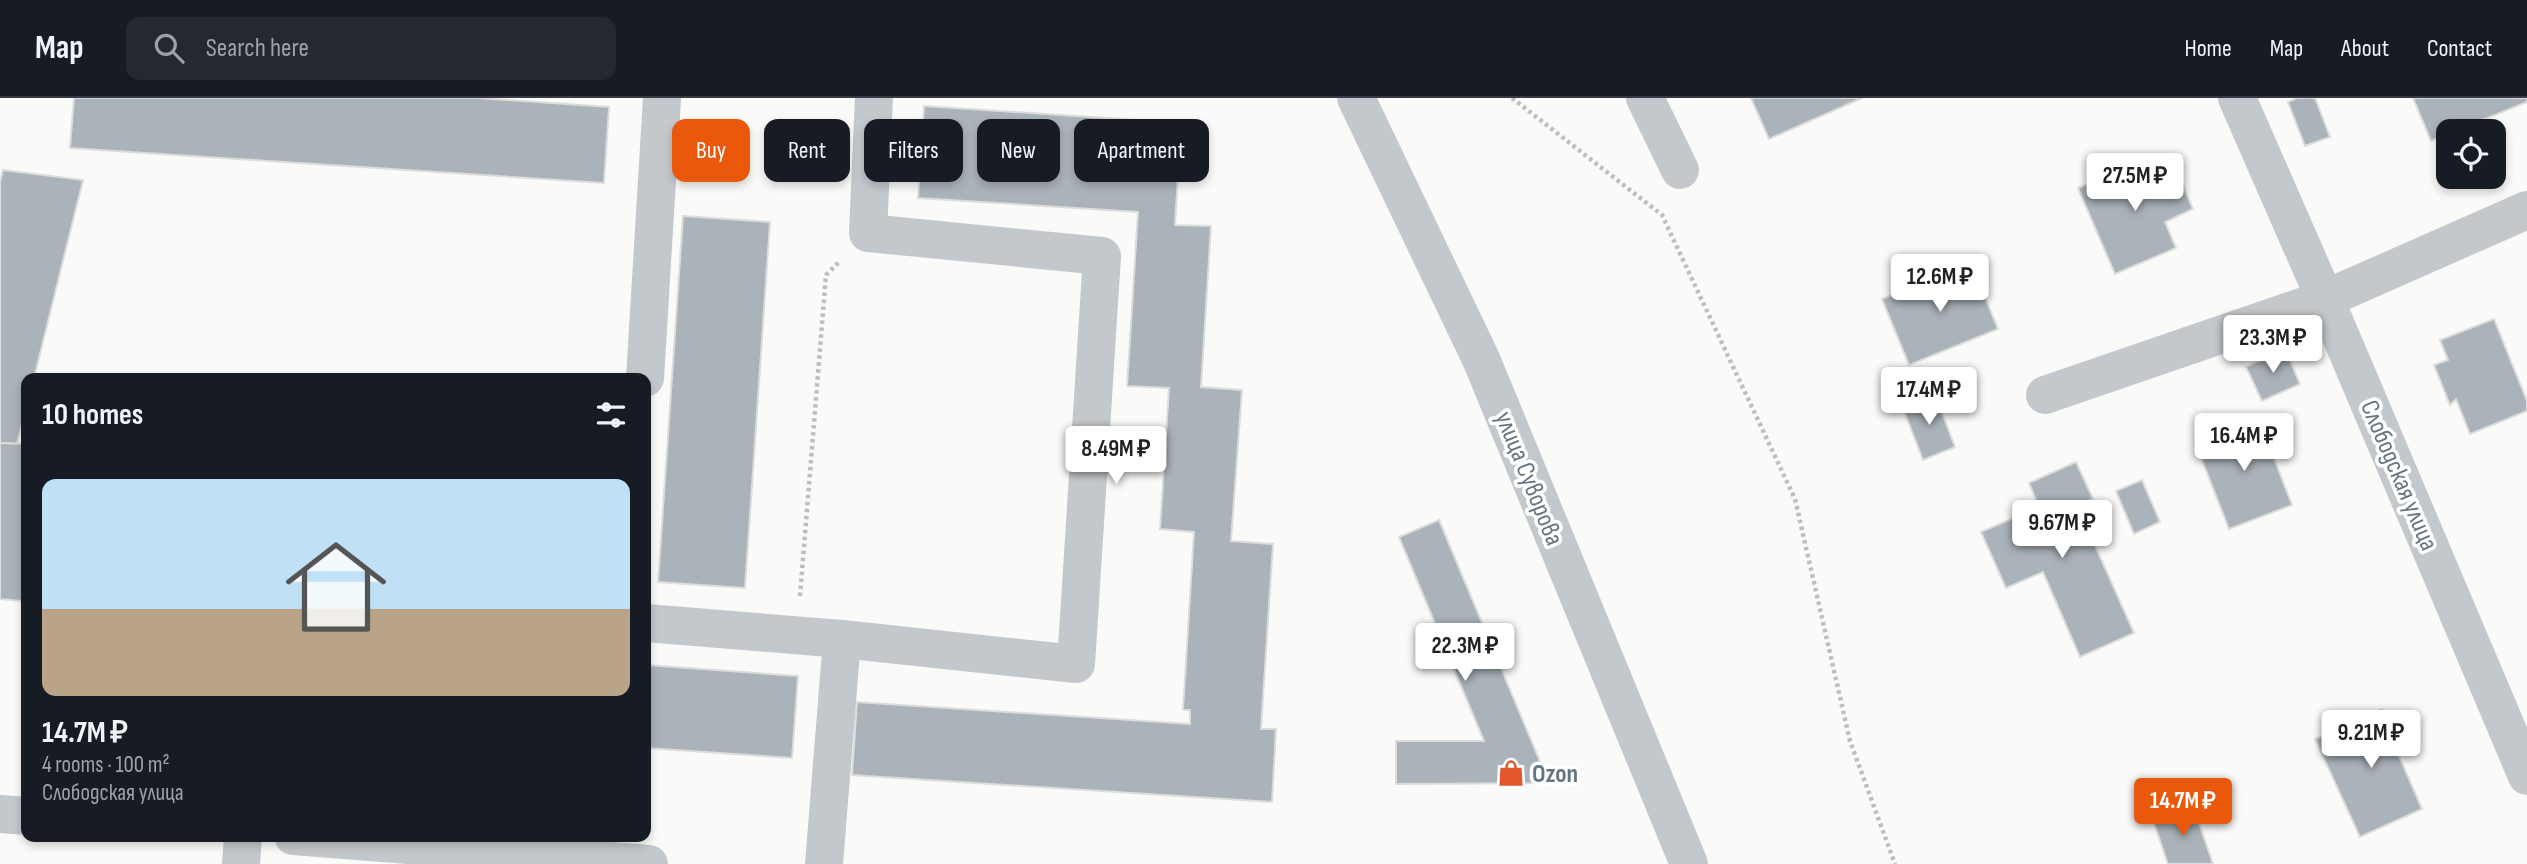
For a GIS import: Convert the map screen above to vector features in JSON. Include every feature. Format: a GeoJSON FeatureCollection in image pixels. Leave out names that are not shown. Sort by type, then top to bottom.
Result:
{"type":"FeatureCollection","features":[{"type":"Feature","properties":{"kind":"street"},"geometry":{"type":"LineString","coordinates":[[645,373],[662,98]]}},
{"type":"Feature","properties":{"kind":"street"},"geometry":{"type":"LineString","coordinates":[[651,624],[842,639],[1076,664],[1102,256],[868,233],[874,98]]}},
{"type":"Feature","properties":{"kind":"street","name":"улица Суворова"},"geometry":{"type":"LineString","coordinates":[[1356,98],[1481,359],[1689,864]]}},
{"type":"Feature","properties":{"kind":"street"},"geometry":{"type":"LineString","coordinates":[[1645,98],[1680,170]]}},
{"type":"Feature","properties":{"kind":"street","name":"Слободская улица"},"geometry":{"type":"LineString","coordinates":[[2237,98],[2527,776]]}},
{"type":"Feature","properties":{"kind":"street"},"geometry":{"type":"LineString","coordinates":[[2045,395],[2325,299],[2527,210]]}},
{"type":"Feature","properties":{"kind":"street"},"geometry":{"type":"LineString","coordinates":[[824,864],[842,639]]}},
{"type":"Feature","properties":{"kind":"street"},"geometry":{"type":"LineString","coordinates":[[0,814],[21,816]]}},
{"type":"Feature","properties":{"kind":"street"},"geometry":{"type":"LineString","coordinates":[[241,864],[243,842]]}},
{"type":"Feature","properties":{"kind":"street"},"geometry":{"type":"LineString","coordinates":[[369,842],[649,864]]}},
{"type":"Feature","properties":{"kind":"path"},"geometry":{"type":"LineString","coordinates":[[1512,98],[1662,215],[1795,499],[1850,741],[1895,864]]}},
{"type":"Feature","properties":{"kind":"path"},"geometry":{"type":"LineString","coordinates":[[797,635],[826,275],[868,233]]}},
{"type":"Feature","properties":{"kind":"building"},"geometry":{"type":"Polygon","coordinates":[[[74,98],[479,98],[609,107],[604,183],[70,148],[74,98]]]}},
{"type":"Feature","properties":{"kind":"building"},"geometry":{"type":"Polygon","coordinates":[[[1751,98],[1862,98],[1769,139],[1751,98]]]}},
{"type":"Feature","properties":{"kind":"building"},"geometry":{"type":"Polygon","coordinates":[[[2297,98],[2315,98],[2330,137],[2305,146],[2288,102],[2297,98]]]}},
{"type":"Feature","properties":{"kind":"building"},"geometry":{"type":"Polygon","coordinates":[[[2413,98],[2527,98],[2527,102],[2485,119],[2436,119],[2436,139],[2431,141],[2413,98]]]}},
{"type":"Feature","properties":{"kind":"building"},"geometry":{"type":"Polygon","coordinates":[[[924,106],[1121,119],[1074,119],[1074,182],[1178,182],[1175,225],[1211,226],[1201,387],[1242,390],[1231,541],[1273,544],[1261,729],[1276,729],[1272,802],[852,775],[857,702],[1190,724],[1190,710],[1183,710],[1194,532],[1160,529],[1169,388],[1127,386],[1138,212],[918,198],[919,182],[963,182],[963,119],[923,119],[924,106]]]}},
{"type":"Feature","properties":{"kind":"building"},"geometry":{"type":"Polygon","coordinates":[[[2146,159],[2155,181],[2177,172],[2193,209],[2165,222],[2176,248],[2115,274],[2078,188],[2146,159]]]}},
{"type":"Feature","properties":{"kind":"building"},"geometry":{"type":"Polygon","coordinates":[[[3,170],[83,180],[35,373],[21,373],[21,428],[17,444],[0,443],[0,182],[3,170]]]}},
{"type":"Feature","properties":{"kind":"building"},"geometry":{"type":"Polygon","coordinates":[[[683,216],[770,222],[745,588],[658,582],[683,216]]]}},
{"type":"Feature","properties":{"kind":"building"},"geometry":{"type":"Polygon","coordinates":[[[1971,263],[1998,329],[1909,365],[1882,299],[1971,263]]]}},
{"type":"Feature","properties":{"kind":"building"},"geometry":{"type":"Polygon","coordinates":[[[2494,319],[2527,401],[2527,411],[2470,434],[2456,399],[2450,405],[2434,365],[2448,360],[2440,340],[2494,319]]]}},
{"type":"Feature","properties":{"kind":"building"},"geometry":{"type":"Polygon","coordinates":[[[2285,349],[2300,384],[2262,401],[2246,367],[2285,349]]]}},
{"type":"Feature","properties":{"kind":"building"},"geometry":{"type":"Polygon","coordinates":[[[1935,395],[1955,447],[1923,460],[1903,408],[1935,395]]]}},
{"type":"Feature","properties":{"kind":"building"},"geometry":{"type":"Polygon","coordinates":[[[2258,417],[2292,505],[2229,529],[2195,442],[2258,417]]]}},
{"type":"Feature","properties":{"kind":"building"},"geometry":{"type":"Polygon","coordinates":[[[0,443],[21,444],[21,601],[0,599],[0,443]]]}},
{"type":"Feature","properties":{"kind":"building"},"geometry":{"type":"Polygon","coordinates":[[[2076,462],[2093,499],[2077,505],[2134,633],[2080,657],[2043,572],[2006,588],[1981,532],[2039,507],[2029,483],[2076,462]]]}},
{"type":"Feature","properties":{"kind":"building"},"geometry":{"type":"Polygon","coordinates":[[[2142,480],[2160,522],[2134,534],[2116,491],[2142,480]]]}},
{"type":"Feature","properties":{"kind":"building"},"geometry":{"type":"Polygon","coordinates":[[[1439,520],[1549,783],[1396,784],[1396,741],[1484,741],[1399,537],[1439,520]]]}},
{"type":"Feature","properties":{"kind":"building"},"geometry":{"type":"Polygon","coordinates":[[[651,665],[798,676],[792,758],[651,748],[651,665]]]}},
{"type":"Feature","properties":{"kind":"building"},"geometry":{"type":"Polygon","coordinates":[[[2382,709],[2389,725],[2403,719],[2417,748],[2399,756],[2422,809],[2360,837],[2315,739],[2382,709]]]}},
{"type":"Feature","properties":{"kind":"building"},"geometry":{"type":"Polygon","coordinates":[[[2193,806],[2213,864],[2168,864],[2153,820],[2193,806]]]}},
{"type":"Feature","properties":{"kind":"place","name":"Ozon"},"geometry":{"type":"Point","coordinates":[1511,773]}}]}
